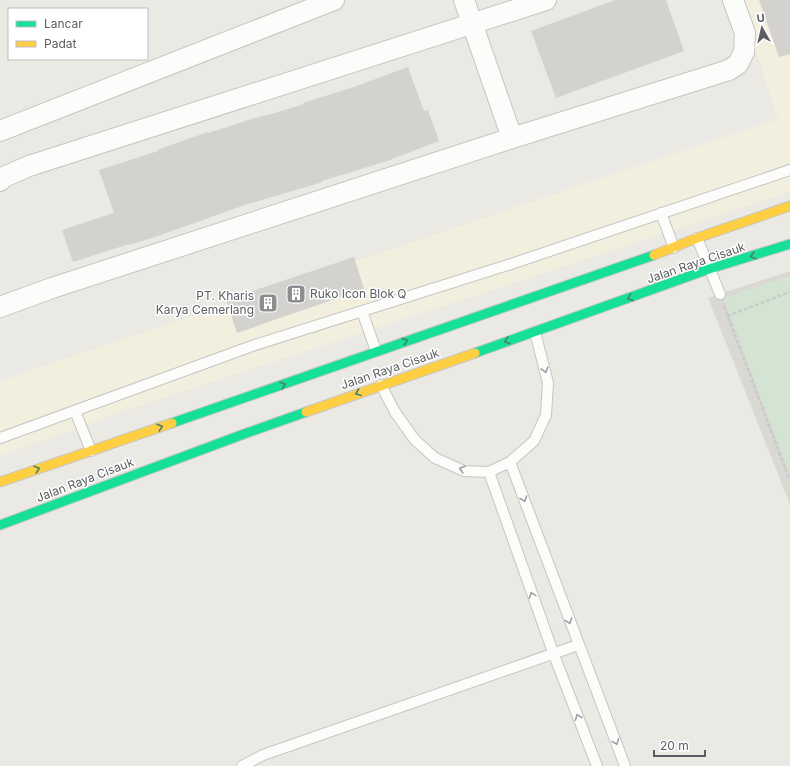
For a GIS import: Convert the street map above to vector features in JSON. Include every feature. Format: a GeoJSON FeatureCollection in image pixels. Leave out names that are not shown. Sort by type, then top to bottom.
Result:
{"type":"FeatureCollection","features":[{"type":"Feature","properties":{"kind":"main road","name":"Jalan Raya Cisauk"},"geometry":{"type":"LineString","coordinates":[[0,482],[285,384],[376,350],[674,248],[698,238],[790,206]]}},
{"type":"Feature","properties":{"kind":"main road","name":"Jalan Raya Cisauk"},"geometry":{"type":"LineString","coordinates":[[0,525],[380,385],[535,332],[709,269],[790,244]]}},
{"type":"Feature","properties":{"kind":"street"},"geometry":{"type":"LineString","coordinates":[[0,131],[334,0]]}},
{"type":"Feature","properties":{"kind":"street"},"geometry":{"type":"LineString","coordinates":[[464,0],[512,138]]}},
{"type":"Feature","properties":{"kind":"street"},"geometry":{"type":"LineString","coordinates":[[0,181],[4,177],[29,166],[546,0]]}},
{"type":"Feature","properties":{"kind":"street"},"geometry":{"type":"LineString","coordinates":[[0,307],[52,288],[512,138],[729,70],[738,64],[744,52],[745,32],[733,0]]}},
{"type":"Feature","properties":{"kind":"lane"},"geometry":{"type":"LineString","coordinates":[[0,438],[252,346],[510,264],[790,170]]}},
{"type":"Feature","properties":{"kind":"lane"},"geometry":{"type":"LineString","coordinates":[[661,214],[674,248]]}},
{"type":"Feature","properties":{"kind":"lane"},"geometry":{"type":"LineString","coordinates":[[698,238],[720,294]]}},
{"type":"Feature","properties":{"kind":"lane"},"geometry":{"type":"LineString","coordinates":[[362,311],[376,350]]}},
{"type":"Feature","properties":{"kind":"lane"},"geometry":{"type":"LineString","coordinates":[[380,385],[395,412],[415,440],[435,458],[464,471],[489,472],[510,462],[534,442],[546,415],[548,383],[535,332]]}},
{"type":"Feature","properties":{"kind":"lane"},"geometry":{"type":"LineString","coordinates":[[75,411],[91,451]]}},
{"type":"Feature","properties":{"kind":"lane"},"geometry":{"type":"LineString","coordinates":[[510,462],[625,766]]}},
{"type":"Feature","properties":{"kind":"lane"},"geometry":{"type":"LineString","coordinates":[[489,472],[554,655],[597,766]]}},
{"type":"Feature","properties":{"kind":"lane"},"geometry":{"type":"LineString","coordinates":[[242,766],[263,755],[554,655],[578,645]]}},
{"type":"Feature","properties":{"kind":"path"},"geometry":{"type":"LineString","coordinates":[[727,316],[790,292]]}},
{"type":"Feature","properties":{"kind":"path"},"geometry":{"type":"LineString","coordinates":[[720,294],[790,482]]}},
{"type":"Feature","properties":{"kind":"shaded area"},"geometry":{"type":"Polygon","coordinates":[[[740,0],[790,0],[790,192],[121,412],[0,456],[0,382],[778,119],[740,0]]]}},
{"type":"Feature","properties":{"kind":"shaded area"},"geometry":{"type":"Polygon","coordinates":[[[790,271],[790,504],[708,298],[790,271]]]}},
{"type":"Feature","properties":{"kind":"green space"},"geometry":{"type":"Polygon","coordinates":[[[790,276],[790,475],[724,298],[790,276]]]}},
{"type":"Feature","properties":{"kind":"building"},"geometry":{"type":"Polygon","coordinates":[[[615,0],[666,0],[684,51],[556,98],[531,31],[615,0]]]}},
{"type":"Feature","properties":{"kind":"building"},"geometry":{"type":"Polygon","coordinates":[[[759,0],[790,0],[790,54],[779,57],[759,0]]]}},
{"type":"Feature","properties":{"kind":"building"},"geometry":{"type":"Polygon","coordinates":[[[408,67],[424,111],[428,110],[439,141],[387,161],[245,205],[158,236],[73,262],[62,230],[114,213],[99,170],[158,151],[157,150],[208,132],[304,104],[303,103],[354,87],[408,67]]]}},
{"type":"Feature","properties":{"kind":"building","name":"Ruko Icon Blok Q"},"geometry":{"type":"Polygon","coordinates":[[[354,257],[364,289],[237,333],[226,300],[354,257]]]}},
{"type":"Feature","properties":{"kind":"traffic: fast"},"geometry":{"type":"LineString","coordinates":[[475,353],[709,269],[790,244]]}},
{"type":"Feature","properties":{"kind":"traffic: fast"},"geometry":{"type":"LineString","coordinates":[[172,423],[654,255]]}},
{"type":"Feature","properties":{"kind":"traffic: fast"},"geometry":{"type":"LineString","coordinates":[[0,525],[306,412]]}},
{"type":"Feature","properties":{"kind":"traffic: slow"},"geometry":{"type":"LineString","coordinates":[[654,255],[697,238],[790,206]]}},
{"type":"Feature","properties":{"kind":"traffic: slow"},"geometry":{"type":"LineString","coordinates":[[306,412],[475,353]]}},
{"type":"Feature","properties":{"kind":"traffic: slow"},"geometry":{"type":"LineString","coordinates":[[0,482],[172,423]]}},
{"type":"Feature","properties":{"kind":"place","name":"Ruko Icon Blok Q"},"geometry":{"type":"Point","coordinates":[296,294]}},
{"type":"Feature","properties":{"kind":"place","name":"PT. Kharis Karya Cemerlang"},"geometry":{"type":"Point","coordinates":[268,303]}}]}
